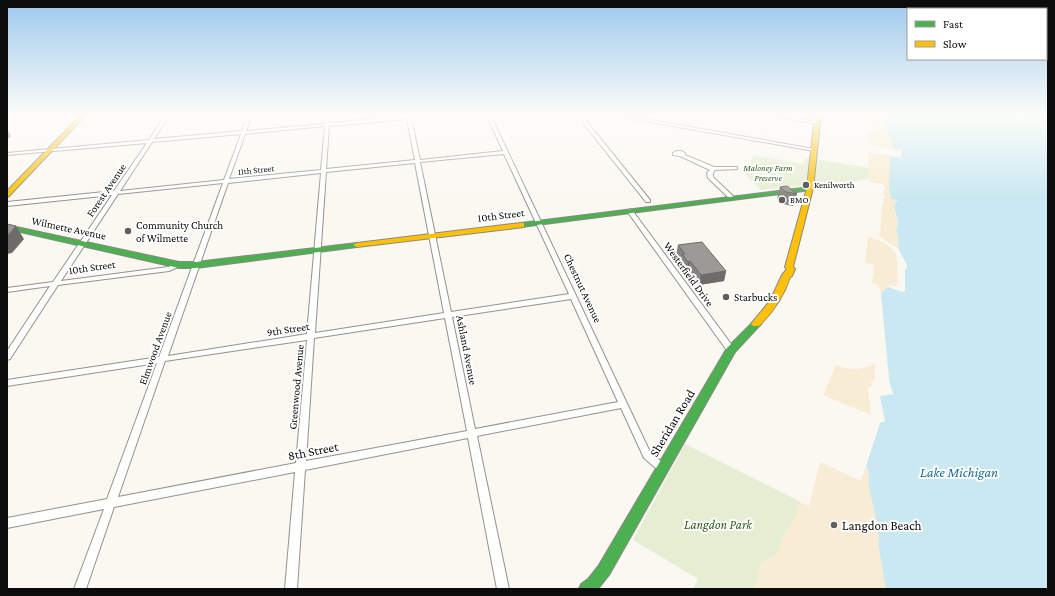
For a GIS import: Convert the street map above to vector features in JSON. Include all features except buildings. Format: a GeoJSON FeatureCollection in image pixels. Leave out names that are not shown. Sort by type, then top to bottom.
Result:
{"type":"FeatureCollection","features":[{"type":"Feature","properties":{"kind":"street"},"geometry":{"type":"LineString","coordinates":[[7,195],[58,142]]}},
{"type":"Feature","properties":{"kind":"street"},"geometry":{"type":"LineString","coordinates":[[7,154],[142,142]]}},
{"type":"Feature","properties":{"kind":"street","name":"Forest Avenue"},"geometry":{"type":"LineString","coordinates":[[7,357],[150,142]]}},
{"type":"Feature","properties":{"kind":"street","name":"Elmwood Avenue"},"geometry":{"type":"LineString","coordinates":[[80,589],[240,142]]}},
{"type":"Feature","properties":{"kind":"street","name":"Greenwood Avenue"},"geometry":{"type":"LineString","coordinates":[[291,589],[327,142]]}},
{"type":"Feature","properties":{"kind":"street","name":"Ashland Avenue"},"geometry":{"type":"LineString","coordinates":[[414,142],[504,589]]}},
{"type":"Feature","properties":{"kind":"street","name":"Chestnut Avenue"},"geometry":{"type":"LineString","coordinates":[[501,142],[647,455],[662,468]]}},
{"type":"Feature","properties":{"kind":"street"},"geometry":{"type":"LineString","coordinates":[[601,142],[648,201]]}},
{"type":"Feature","properties":{"kind":"street"},"geometry":{"type":"LineString","coordinates":[[767,142],[814,150]]}},
{"type":"Feature","properties":{"kind":"street","name":"Sheridan Road"},"geometry":{"type":"LineString","coordinates":[[586,589],[593,584],[604,570],[730,350],[759,322],[775,302],[781,291],[788,271],[810,189],[815,142]]}},
{"type":"Feature","properties":{"kind":"street","name":"11th Street"},"geometry":{"type":"LineString","coordinates":[[7,204],[506,152]]}},
{"type":"Feature","properties":{"kind":"street"},"geometry":{"type":"LineString","coordinates":[[682,155],[713,169],[735,168]]}},
{"type":"Feature","properties":{"kind":"street"},"geometry":{"type":"LineString","coordinates":[[713,169],[710,172],[710,176],[732,198]]}},
{"type":"Feature","properties":{"kind":"street","name":"10th Street"},"geometry":{"type":"LineString","coordinates":[[196,266],[810,189]]}},
{"type":"Feature","properties":{"kind":"street","name":"Westerfield Drive"},"geometry":{"type":"LineString","coordinates":[[630,211],[730,350]]}},
{"type":"Feature","properties":{"kind":"street","name":"Wilmette Avenue"},"geometry":{"type":"LineString","coordinates":[[7,227],[179,265],[196,266]]}},
{"type":"Feature","properties":{"kind":"street","name":"10th Street"},"geometry":{"type":"LineString","coordinates":[[7,290],[169,269],[179,265]]}},
{"type":"Feature","properties":{"kind":"street","name":"9th Street"},"geometry":{"type":"LineString","coordinates":[[7,383],[573,296]]}},
{"type":"Feature","properties":{"kind":"street","name":"8th Street"},"geometry":{"type":"LineString","coordinates":[[7,523],[624,404]]}},
{"type":"Feature","properties":{"kind":"green space","name":"Maloney Farm Preserve"},"geometry":{"type":"Polygon","coordinates":[[[754,155],[804,164],[805,157],[870,168],[869,179],[816,187],[817,184],[761,190],[745,174],[754,155]]]}},
{"type":"Feature","properties":{"kind":"green space","name":"Langdon Park"},"geometry":{"type":"Polygon","coordinates":[[[685,444],[801,502],[798,507],[797,515],[784,535],[778,554],[763,562],[759,567],[759,578],[753,589],[693,589],[698,579],[633,540],[685,444]]]}},
{"type":"Feature","properties":{"kind":"sand"},"geometry":{"type":"Polygon","coordinates":[[[867,142],[891,142],[894,149],[867,145],[867,142]]]}},
{"type":"Feature","properties":{"kind":"sand"},"geometry":{"type":"Polygon","coordinates":[[[868,152],[890,156],[890,197],[898,200],[894,207],[897,222],[896,231],[899,235],[898,249],[879,236],[884,201],[883,199],[886,198],[883,194],[885,187],[883,184],[869,182],[868,152]]]}},
{"type":"Feature","properties":{"kind":"sand"},"geometry":{"type":"Polygon","coordinates":[[[868,237],[887,244],[897,257],[897,284],[896,286],[887,286],[888,287],[881,293],[878,285],[872,283],[874,265],[865,262],[868,237]]]}},
{"type":"Feature","properties":{"kind":"sand"},"geometry":{"type":"Polygon","coordinates":[[[875,363],[875,380],[870,382],[872,384],[871,387],[868,388],[871,415],[823,395],[836,365],[856,369],[870,366],[875,363]]]}},
{"type":"Feature","properties":{"kind":"sand","name":"Langdon Beach"},"geometry":{"type":"Polygon","coordinates":[[[820,462],[861,481],[866,466],[869,472],[869,488],[878,527],[879,548],[886,589],[753,589],[759,578],[759,567],[763,562],[778,554],[784,535],[797,515],[798,507],[801,502],[809,506],[820,462]]]}},
{"type":"Feature","properties":{"kind":"water","name":"Lake Michigan"},"geometry":{"type":"Polygon","coordinates":[[[891,142],[1048,142],[1048,589],[886,589],[879,548],[878,527],[869,488],[869,472],[866,466],[880,423],[885,421],[880,396],[893,394],[889,379],[881,293],[888,287],[902,292],[905,291],[905,270],[907,268],[899,250],[896,231],[898,222],[894,207],[898,200],[891,199],[889,187],[890,156],[901,158],[902,150],[894,149],[891,142]]]}},
{"type":"Feature","properties":{"kind":"traffic: fast"},"geometry":{"type":"LineString","coordinates":[[521,225],[810,189]]}},
{"type":"Feature","properties":{"kind":"traffic: fast"},"geometry":{"type":"LineString","coordinates":[[7,227],[179,265],[196,265],[357,245]]}},
{"type":"Feature","properties":{"kind":"traffic: fast"},"geometry":{"type":"LineString","coordinates":[[586,589],[593,584],[604,570],[731,350],[756,324]]}},
{"type":"Feature","properties":{"kind":"traffic: slow"},"geometry":{"type":"LineString","coordinates":[[7,195],[58,142]]}},
{"type":"Feature","properties":{"kind":"traffic: slow"},"geometry":{"type":"LineString","coordinates":[[756,324],[774,301],[781,289],[786,275],[789,274],[791,269],[789,267],[810,188],[815,142]]}},
{"type":"Feature","properties":{"kind":"traffic: slow"},"geometry":{"type":"LineString","coordinates":[[357,245],[521,225]]}},
{"type":"Feature","properties":{"kind":"place","name":"Kenilworth"},"geometry":{"type":"Point","coordinates":[806,185]}},
{"type":"Feature","properties":{"kind":"place","name":"BMO"},"geometry":{"type":"Point","coordinates":[782,200]}},
{"type":"Feature","properties":{"kind":"place","name":"Community Church of Wilmette"},"geometry":{"type":"Point","coordinates":[128,231]}},
{"type":"Feature","properties":{"kind":"place","name":"Starbucks"},"geometry":{"type":"Point","coordinates":[726,297]}},
{"type":"Feature","properties":{"kind":"place","name":"Langdon Beach"},"geometry":{"type":"Point","coordinates":[834,525]}}]}
